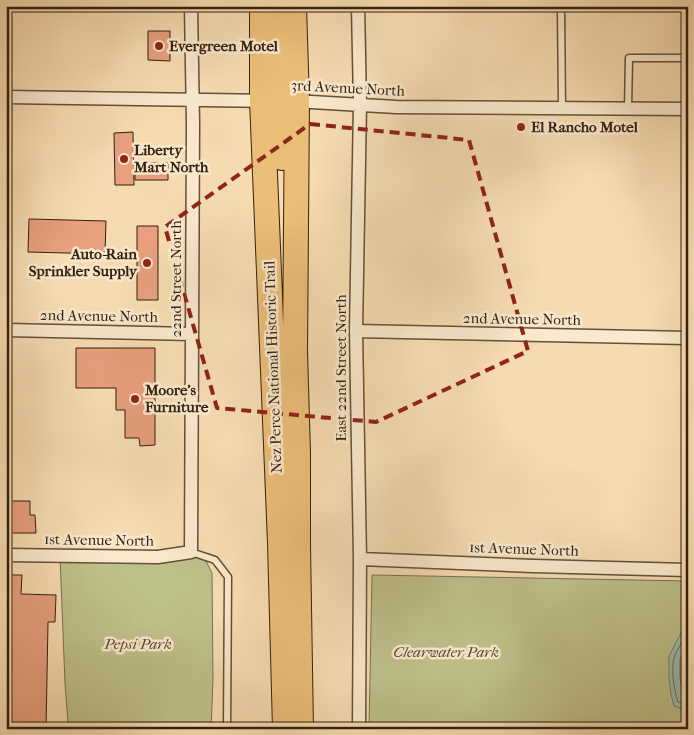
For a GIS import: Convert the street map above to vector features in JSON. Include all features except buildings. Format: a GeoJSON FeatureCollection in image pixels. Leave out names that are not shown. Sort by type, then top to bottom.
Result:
{"type":"FeatureCollection","features":[{"type":"Feature","properties":{"kind":"highway","name":"Nez Perce National Historic Trail"},"geometry":{"type":"LineString","coordinates":[[262,6],[279,101],[295,352],[301,729]]}},
{"type":"Feature","properties":{"kind":"highway"},"geometry":{"type":"LineString","coordinates":[[279,6],[279,101]]}},
{"type":"Feature","properties":{"kind":"highway","name":"Nez Perce National Historic Trail"},"geometry":{"type":"LineString","coordinates":[[285,729],[280,543],[279,101],[294,6]]}},
{"type":"Feature","properties":{"kind":"street","name":"22nd Street North"},"geometry":{"type":"LineString","coordinates":[[191,6],[193,100],[191,552]]}},
{"type":"Feature","properties":{"kind":"street","name":"East 22nd Street North"},"geometry":{"type":"LineString","coordinates":[[358,6],[360,104],[356,330],[360,559],[359,729]]}},
{"type":"Feature","properties":{"kind":"street","name":"3rd Avenue North"},"geometry":{"type":"LineString","coordinates":[[6,97],[279,101],[396,107],[688,109]]}},
{"type":"Feature","properties":{"kind":"street","name":"2nd Avenue North"},"geometry":{"type":"LineString","coordinates":[[6,330],[192,334]]}},
{"type":"Feature","properties":{"kind":"street","name":"2nd Avenue North"},"geometry":{"type":"LineString","coordinates":[[356,330],[688,338]]}},
{"type":"Feature","properties":{"kind":"street","name":"1st Avenue North"},"geometry":{"type":"LineString","coordinates":[[6,555],[158,557],[191,552]]}},
{"type":"Feature","properties":{"kind":"street","name":"1st Avenue North"},"geometry":{"type":"LineString","coordinates":[[360,559],[688,570]]}},
{"type":"Feature","properties":{"kind":"lane"},"geometry":{"type":"LineString","coordinates":[[561,6],[562,108]]}},
{"type":"Feature","properties":{"kind":"lane"},"geometry":{"type":"LineString","coordinates":[[628,109],[630,58],[688,58]]}},
{"type":"Feature","properties":{"kind":"lane"},"geometry":{"type":"LineString","coordinates":[[191,552],[215,560],[228,577],[227,729]]}},
{"type":"Feature","properties":{"kind":"highlighted area"},"geometry":{"type":"Polygon","coordinates":[[[310,124],[469,140],[528,351],[376,422],[217,408],[165,227],[310,124]]]}},
{"type":"Feature","properties":{"kind":"green space","name":"Pepsi Park"},"geometry":{"type":"Polygon","coordinates":[[[191,552],[206,561],[212,573],[213,680],[211,729],[70,729],[65,684],[60,556],[191,552]]]}},
{"type":"Feature","properties":{"kind":"green space","name":"Clearwater Park"},"geometry":{"type":"Polygon","coordinates":[[[372,575],[688,581],[688,719],[674,729],[369,729],[372,575]]]}},
{"type":"Feature","properties":{"kind":"water"},"geometry":{"type":"Polygon","coordinates":[[[688,628],[687,711],[674,706],[669,678],[669,656],[681,633],[688,628]]]}},
{"type":"Feature","properties":{"kind":"place","name":"Evergreen Motel"},"geometry":{"type":"Point","coordinates":[159,46]}},
{"type":"Feature","properties":{"kind":"place","name":"El Rancho Motel"},"geometry":{"type":"Point","coordinates":[521,127]}},
{"type":"Feature","properties":{"kind":"place","name":"Liberty Mart North"},"geometry":{"type":"Point","coordinates":[124,159]}},
{"type":"Feature","properties":{"kind":"place","name":"Auto-Rain Sprinkler Supply"},"geometry":{"type":"Point","coordinates":[147,263]}},
{"type":"Feature","properties":{"kind":"place","name":"Moore's Furniture"},"geometry":{"type":"Point","coordinates":[135,399]}}]}
